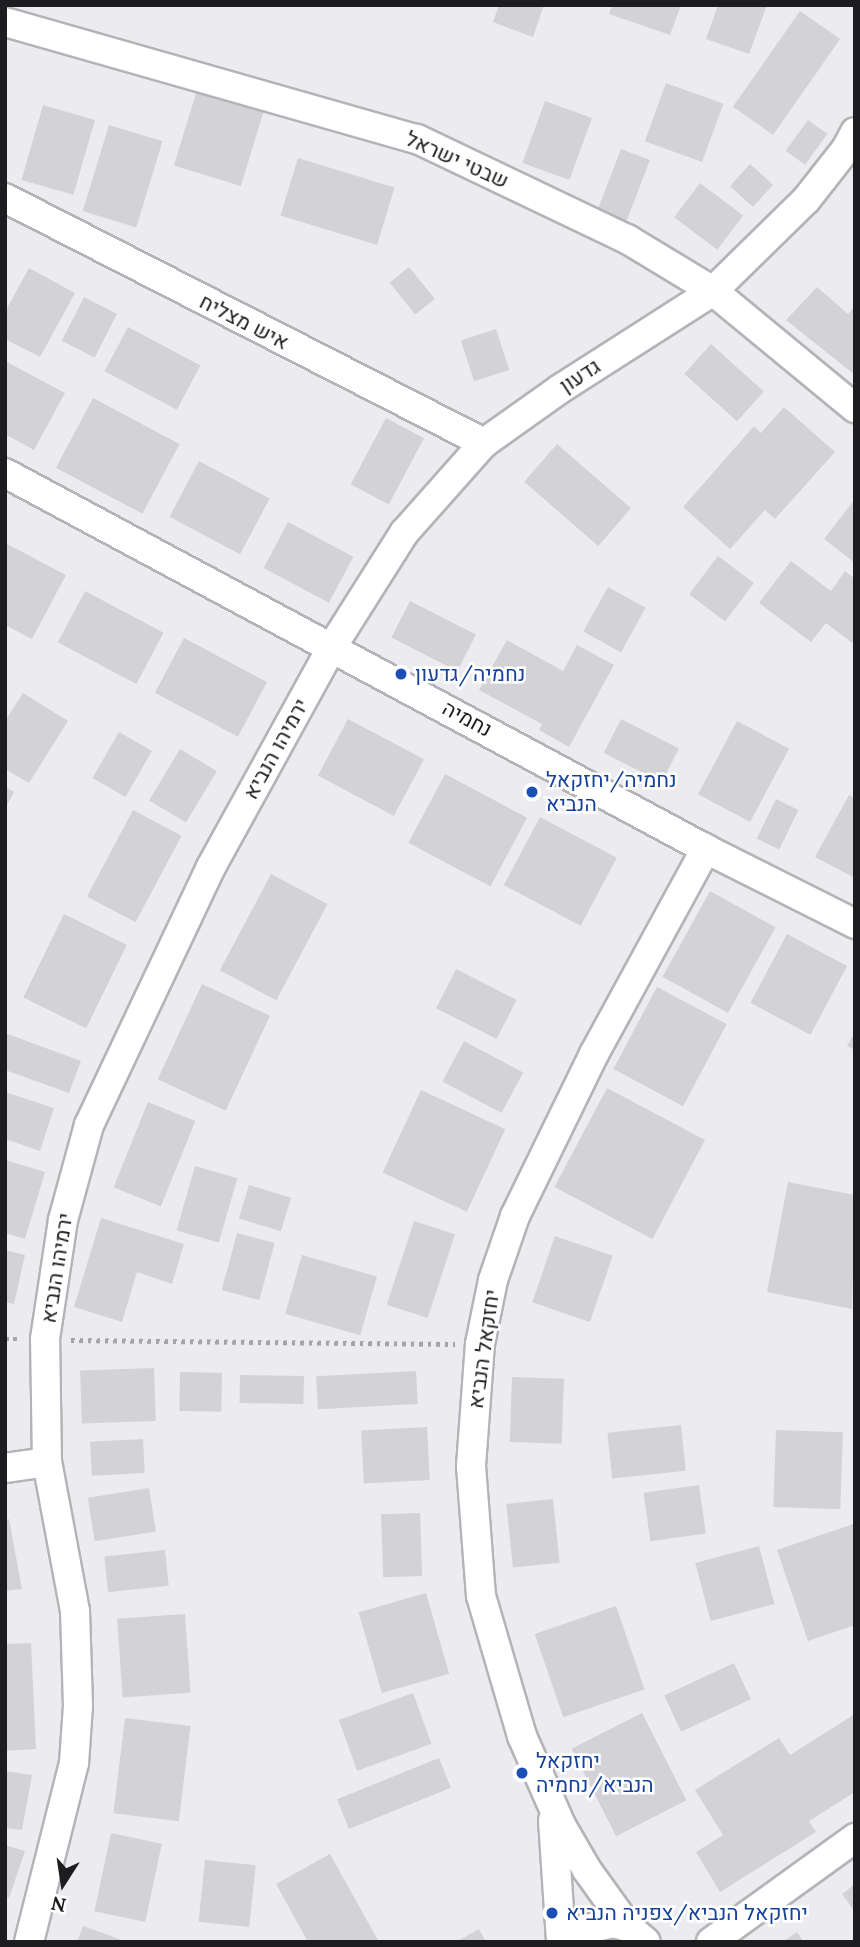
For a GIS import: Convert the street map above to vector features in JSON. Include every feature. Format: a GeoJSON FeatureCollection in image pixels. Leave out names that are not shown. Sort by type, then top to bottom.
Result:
{"type":"FeatureCollection","features":[{"type":"Feature","properties":{"kind":"street","name":"שבטי ישראל"},"geometry":{"type":"LineString","coordinates":[[5,22],[417,139],[627,239],[713,291],[855,408]]}},
{"type":"Feature","properties":{"kind":"street","name":"גדעון"},"geometry":{"type":"LineString","coordinates":[[332,647],[404,533],[484,443],[560,389],[713,291],[806,200],[846,149],[855,132]]}},
{"type":"Feature","properties":{"kind":"street","name":"איש מצליח"},"geometry":{"type":"LineString","coordinates":[[5,198],[484,443]]}},
{"type":"Feature","properties":{"kind":"street","name":"נחמיה"},"geometry":{"type":"LineString","coordinates":[[5,473],[706,849],[855,924]]}},
{"type":"Feature","properties":{"kind":"street","name":"ירמיהו הנביא"},"geometry":{"type":"LineString","coordinates":[[29,1942],[74,1763],[78,1706],[75,1611],[47,1462],[45,1339],[63,1220],[89,1125],[211,867],[332,647]]}},
{"type":"Feature","properties":{"kind":"street","name":"יחזקאל הנביא"},"geometry":{"type":"LineString","coordinates":[[637,1935],[587,1870],[561,1825],[522,1736],[481,1596],[471,1466],[480,1344],[493,1280],[515,1216],[594,1054],[706,849]]}},
{"type":"Feature","properties":{"kind":"street"},"geometry":{"type":"LineString","coordinates":[[5,1468],[47,1462]]}},
{"type":"Feature","properties":{"kind":"street","name":"יחזקאל הנביא"},"geometry":{"type":"LineString","coordinates":[[552,1803],[561,1942]]}},
{"type":"Feature","properties":{"kind":"street"},"geometry":{"type":"LineString","coordinates":[[711,1942],[855,1838]]}},
{"type":"Feature","properties":{"kind":"street"},"geometry":{"type":"LineString","coordinates":[[569,1942],[583,1930],[597,1924],[613,1923],[637,1935]]}},
{"type":"Feature","properties":{"kind":"path"},"geometry":{"type":"LineString","coordinates":[[5,1339],[480,1344]]}},
{"type":"Feature","properties":{"kind":"building"},"geometry":{"type":"Polygon","coordinates":[[[499,5],[544,5],[533,37],[493,22],[499,5]]]}},
{"type":"Feature","properties":{"kind":"building"},"geometry":{"type":"Polygon","coordinates":[[[612,5],[681,5],[670,35],[609,14],[612,5]]]}},
{"type":"Feature","properties":{"kind":"building"},"geometry":{"type":"Polygon","coordinates":[[[718,5],[767,5],[749,54],[706,39],[718,5]]]}},
{"type":"Feature","properties":{"kind":"building"},"geometry":{"type":"Polygon","coordinates":[[[800,11],[840,39],[773,135],[733,107],[800,11]]]}},
{"type":"Feature","properties":{"kind":"building"},"geometry":{"type":"Polygon","coordinates":[[[666,83],[723,104],[702,162],[645,141],[666,83]]]}},
{"type":"Feature","properties":{"kind":"building"},"geometry":{"type":"Polygon","coordinates":[[[197,90],[264,110],[241,186],[174,166],[197,90]]]}},
{"type":"Feature","properties":{"kind":"building"},"geometry":{"type":"Polygon","coordinates":[[[545,101],[592,118],[569,180],[522,163],[545,101]]]}},
{"type":"Feature","properties":{"kind":"building"},"geometry":{"type":"Polygon","coordinates":[[[43,105],[95,120],[73,195],[22,180],[43,105]]]}},
{"type":"Feature","properties":{"kind":"building"},"geometry":{"type":"Polygon","coordinates":[[[808,120],[827,134],[805,165],[786,151],[808,120]]]}},
{"type":"Feature","properties":{"kind":"building"},"geometry":{"type":"Polygon","coordinates":[[[109,125],[163,141],[136,227],[83,211],[109,125]]]}},
{"type":"Feature","properties":{"kind":"building"},"geometry":{"type":"Polygon","coordinates":[[[621,149],[650,160],[626,223],[597,212],[621,149]]]}},
{"type":"Feature","properties":{"kind":"building"},"geometry":{"type":"Polygon","coordinates":[[[298,158],[395,188],[377,245],[280,215],[298,158]]]}},
{"type":"Feature","properties":{"kind":"building"},"geometry":{"type":"Polygon","coordinates":[[[750,164],[773,185],[753,207],[730,186],[750,164]]]}},
{"type":"Feature","properties":{"kind":"building"},"geometry":{"type":"Polygon","coordinates":[[[700,183],[743,215],[717,250],[674,217],[700,183]]]}},
{"type":"Feature","properties":{"kind":"building"},"geometry":{"type":"Polygon","coordinates":[[[409,267],[435,299],[415,315],[390,283],[409,267]]]}},
{"type":"Feature","properties":{"kind":"building"},"geometry":{"type":"Polygon","coordinates":[[[29,268],[75,293],[40,357],[5,339],[5,312],[29,268]]]}},
{"type":"Feature","properties":{"kind":"building"},"geometry":{"type":"Polygon","coordinates":[[[817,287],[848,314],[855,306],[855,375],[786,320],[817,287]]]}},
{"type":"Feature","properties":{"kind":"building"},"geometry":{"type":"Polygon","coordinates":[[[84,297],[117,314],[95,357],[62,341],[84,297]]]}},
{"type":"Feature","properties":{"kind":"building"},"geometry":{"type":"Polygon","coordinates":[[[128,327],[200,365],[177,410],[105,371],[128,327]]]}},
{"type":"Feature","properties":{"kind":"building"},"geometry":{"type":"Polygon","coordinates":[[[496,329],[509,370],[474,381],[461,340],[496,329]]]}},
{"type":"Feature","properties":{"kind":"building"},"geometry":{"type":"Polygon","coordinates":[[[711,344],[764,392],[737,421],[684,374],[711,344]]]}},
{"type":"Feature","properties":{"kind":"building"},"geometry":{"type":"Polygon","coordinates":[[[5,361],[65,393],[34,450],[5,434],[5,361]]]}},
{"type":"Feature","properties":{"kind":"building"},"geometry":{"type":"Polygon","coordinates":[[[93,398],[180,444],[142,514],[56,468],[93,398]]]}},
{"type":"Feature","properties":{"kind":"building"},"geometry":{"type":"Polygon","coordinates":[[[784,407],[835,452],[775,519],[765,510],[730,549],[683,507],[754,426],[761,433],[784,407]]]}},
{"type":"Feature","properties":{"kind":"building"},"geometry":{"type":"Polygon","coordinates":[[[386,418],[424,438],[389,504],[351,484],[386,418]]]}},
{"type":"Feature","properties":{"kind":"building"},"geometry":{"type":"Polygon","coordinates":[[[557,444],[631,508],[598,546],[524,482],[557,444]]]}},
{"type":"Feature","properties":{"kind":"building"},"geometry":{"type":"Polygon","coordinates":[[[199,461],[270,499],[240,554],[169,517],[199,461]]]}},
{"type":"Feature","properties":{"kind":"building"},"geometry":{"type":"Polygon","coordinates":[[[855,499],[855,563],[824,539],[855,499]]]}},
{"type":"Feature","properties":{"kind":"building"},"geometry":{"type":"Polygon","coordinates":[[[288,522],[353,557],[329,603],[264,568],[288,522]]]}},
{"type":"Feature","properties":{"kind":"building"},"geometry":{"type":"Polygon","coordinates":[[[5,543],[66,575],[32,639],[5,625],[5,543]]]}},
{"type":"Feature","properties":{"kind":"building"},"geometry":{"type":"Polygon","coordinates":[[[718,556],[754,583],[725,621],[689,594],[718,556]]]}},
{"type":"Feature","properties":{"kind":"building"},"geometry":{"type":"Polygon","coordinates":[[[791,561],[831,591],[845,571],[855,579],[855,645],[826,623],[811,642],[759,603],[791,561]]]}},
{"type":"Feature","properties":{"kind":"building"},"geometry":{"type":"Polygon","coordinates":[[[608,587],[646,608],[621,652],[583,632],[608,587]]]}},
{"type":"Feature","properties":{"kind":"building"},"geometry":{"type":"Polygon","coordinates":[[[85,591],[164,633],[136,684],[58,642],[85,591]]]}},
{"type":"Feature","properties":{"kind":"building"},"geometry":{"type":"Polygon","coordinates":[[[410,601],[476,635],[457,671],[391,638],[410,601]]]}},
{"type":"Feature","properties":{"kind":"building"},"geometry":{"type":"Polygon","coordinates":[[[184,638],[267,682],[238,737],[155,693],[184,638]]]}},
{"type":"Feature","properties":{"kind":"building"},"geometry":{"type":"Polygon","coordinates":[[[507,640],[563,671],[577,645],[614,665],[569,747],[539,730],[542,724],[479,690],[507,640]]]}},
{"type":"Feature","properties":{"kind":"building"},"geometry":{"type":"Polygon","coordinates":[[[23,693],[68,721],[29,783],[5,769],[5,721],[23,693]]]}},
{"type":"Feature","properties":{"kind":"building"},"geometry":{"type":"Polygon","coordinates":[[[348,719],[424,759],[394,816],[318,776],[348,719]]]}},
{"type":"Feature","properties":{"kind":"building"},"geometry":{"type":"Polygon","coordinates":[[[621,719],[679,749],[662,782],[604,753],[621,719]]]}},
{"type":"Feature","properties":{"kind":"building"},"geometry":{"type":"Polygon","coordinates":[[[737,721],[789,749],[750,822],[698,794],[737,721]]]}},
{"type":"Feature","properties":{"kind":"building"},"geometry":{"type":"Polygon","coordinates":[[[119,732],[152,751],[125,797],[92,778],[119,732]]]}},
{"type":"Feature","properties":{"kind":"building"},"geometry":{"type":"Polygon","coordinates":[[[180,749],[217,771],[186,823],[149,800],[180,749]]]}},
{"type":"Feature","properties":{"kind":"building"},"geometry":{"type":"Polygon","coordinates":[[[445,774],[527,818],[490,887],[408,843],[445,774]]]}},
{"type":"Feature","properties":{"kind":"building"},"geometry":{"type":"Polygon","coordinates":[[[5,787],[14,792],[5,809],[5,787]]]}},
{"type":"Feature","properties":{"kind":"building"},"geometry":{"type":"Polygon","coordinates":[[[849,795],[855,798],[853,877],[815,857],[849,795]]]}},
{"type":"Feature","properties":{"kind":"building"},"geometry":{"type":"Polygon","coordinates":[[[776,799],[798,810],[779,850],[757,839],[776,799]]]}},
{"type":"Feature","properties":{"kind":"building"},"geometry":{"type":"Polygon","coordinates":[[[133,810],[182,836],[136,922],[87,897],[133,810]]]}},
{"type":"Feature","properties":{"kind":"building"},"geometry":{"type":"Polygon","coordinates":[[[540,817],[617,858],[581,926],[504,885],[540,817]]]}},
{"type":"Feature","properties":{"kind":"building"},"geometry":{"type":"Polygon","coordinates":[[[271,874],[328,904],[276,1000],[220,970],[271,874]]]}},
{"type":"Feature","properties":{"kind":"building"},"geometry":{"type":"Polygon","coordinates":[[[710,891],[776,927],[728,1013],[662,977],[710,891]]]}},
{"type":"Feature","properties":{"kind":"building"},"geometry":{"type":"Polygon","coordinates":[[[64,914],[127,945],[86,1028],[23,998],[64,914]]]}},
{"type":"Feature","properties":{"kind":"building"},"geometry":{"type":"Polygon","coordinates":[[[787,934],[847,966],[810,1035],[750,1003],[787,934]]]}},
{"type":"Feature","properties":{"kind":"building"},"geometry":{"type":"Polygon","coordinates":[[[456,969],[517,1000],[497,1039],[436,1008],[456,969]]]}},
{"type":"Feature","properties":{"kind":"building"},"geometry":{"type":"Polygon","coordinates":[[[202,984],[270,1016],[226,1111],[158,1079],[202,984]]]}},
{"type":"Feature","properties":{"kind":"building"},"geometry":{"type":"Polygon","coordinates":[[[657,987],[727,1024],[683,1106],[613,1069],[657,987]]]}},
{"type":"Feature","properties":{"kind":"building"},"geometry":{"type":"Polygon","coordinates":[[[855,1032],[855,1050],[847,1046],[855,1032]]]}},
{"type":"Feature","properties":{"kind":"building"},"geometry":{"type":"Polygon","coordinates":[[[5,1033],[81,1061],[69,1093],[5,1070],[5,1033]]]}},
{"type":"Feature","properties":{"kind":"building"},"geometry":{"type":"Polygon","coordinates":[[[464,1041],[523,1072],[502,1113],[442,1082],[464,1041]]]}},
{"type":"Feature","properties":{"kind":"building"},"geometry":{"type":"Polygon","coordinates":[[[607,1088],[705,1140],[652,1239],[554,1187],[607,1088]]]}},
{"type":"Feature","properties":{"kind":"building"},"geometry":{"type":"Polygon","coordinates":[[[421,1090],[505,1129],[467,1212],[383,1172],[421,1090]]]}},
{"type":"Feature","properties":{"kind":"building"},"geometry":{"type":"Polygon","coordinates":[[[5,1092],[54,1108],[40,1151],[5,1139],[5,1092]]]}},
{"type":"Feature","properties":{"kind":"building"},"geometry":{"type":"Polygon","coordinates":[[[148,1102],[195,1121],[161,1206],[114,1187],[148,1102]]]}},
{"type":"Feature","properties":{"kind":"building"},"geometry":{"type":"Polygon","coordinates":[[[5,1160],[45,1172],[25,1239],[5,1233],[5,1160]]]}},
{"type":"Feature","properties":{"kind":"building"},"geometry":{"type":"Polygon","coordinates":[[[195,1166],[237,1178],[219,1243],[177,1230],[195,1166]]]}},
{"type":"Feature","properties":{"kind":"building"},"geometry":{"type":"Polygon","coordinates":[[[788,1182],[855,1195],[852,1309],[767,1292],[788,1182]]]}},
{"type":"Feature","properties":{"kind":"building"},"geometry":{"type":"Polygon","coordinates":[[[249,1185],[291,1198],[281,1231],[239,1218],[249,1185]]]}},
{"type":"Feature","properties":{"kind":"building"},"geometry":{"type":"Polygon","coordinates":[[[101,1218],[184,1244],[172,1284],[137,1272],[122,1322],[74,1307],[101,1218]]]}},
{"type":"Feature","properties":{"kind":"building"},"geometry":{"type":"Polygon","coordinates":[[[414,1221],[455,1234],[428,1318],[387,1305],[414,1221]]]}},
{"type":"Feature","properties":{"kind":"building"},"geometry":{"type":"Polygon","coordinates":[[[237,1233],[275,1243],[259,1300],[222,1290],[237,1233]]]}},
{"type":"Feature","properties":{"kind":"building"},"geometry":{"type":"Polygon","coordinates":[[[555,1236],[613,1256],[590,1322],[532,1302],[555,1236]]]}},
{"type":"Feature","properties":{"kind":"building"},"geometry":{"type":"Polygon","coordinates":[[[5,1250],[25,1255],[14,1304],[5,1302],[5,1250]]]}},
{"type":"Feature","properties":{"kind":"building"},"geometry":{"type":"Polygon","coordinates":[[[302,1255],[377,1276],[360,1335],[285,1314],[302,1255]]]}},
{"type":"Feature","properties":{"kind":"building"},"geometry":{"type":"Polygon","coordinates":[[[154,1368],[156,1421],[82,1424],[80,1371],[154,1368]]]}},
{"type":"Feature","properties":{"kind":"building"},"geometry":{"type":"Polygon","coordinates":[[[416,1371],[418,1404],[318,1409],[316,1376],[416,1371]]]}},
{"type":"Feature","properties":{"kind":"building"},"geometry":{"type":"Polygon","coordinates":[[[180,1372],[222,1373],[221,1412],[179,1411],[180,1372]]]}},
{"type":"Feature","properties":{"kind":"building"},"geometry":{"type":"Polygon","coordinates":[[[240,1375],[304,1376],[304,1404],[240,1403],[240,1375]]]}},
{"type":"Feature","properties":{"kind":"building"},"geometry":{"type":"Polygon","coordinates":[[[512,1377],[564,1379],[562,1444],[510,1442],[512,1377]]]}},
{"type":"Feature","properties":{"kind":"building"},"geometry":{"type":"Polygon","coordinates":[[[681,1425],[686,1471],[612,1478],[607,1433],[681,1425]]]}},
{"type":"Feature","properties":{"kind":"building"},"geometry":{"type":"Polygon","coordinates":[[[427,1427],[430,1480],[364,1483],[361,1430],[427,1427]]]}},
{"type":"Feature","properties":{"kind":"building"},"geometry":{"type":"Polygon","coordinates":[[[776,1430],[843,1432],[840,1509],[773,1507],[776,1430]]]}},
{"type":"Feature","properties":{"kind":"building"},"geometry":{"type":"Polygon","coordinates":[[[143,1439],[145,1473],[92,1476],[90,1442],[143,1439]]]}},
{"type":"Feature","properties":{"kind":"building"},"geometry":{"type":"Polygon","coordinates":[[[699,1485],[706,1534],[650,1541],[644,1493],[699,1485]]]}},
{"type":"Feature","properties":{"kind":"building"},"geometry":{"type":"Polygon","coordinates":[[[149,1488],[156,1531],[95,1541],[88,1498],[149,1488]]]}},
{"type":"Feature","properties":{"kind":"building"},"geometry":{"type":"Polygon","coordinates":[[[553,1499],[560,1563],[513,1568],[506,1504],[553,1499]]]}},
{"type":"Feature","properties":{"kind":"building"},"geometry":{"type":"Polygon","coordinates":[[[420,1513],[422,1576],[383,1577],[381,1514],[420,1513]]]}},
{"type":"Feature","properties":{"kind":"building"},"geometry":{"type":"Polygon","coordinates":[[[9,1519],[22,1589],[5,1591],[5,1520],[9,1519]]]}},
{"type":"Feature","properties":{"kind":"building"},"geometry":{"type":"Polygon","coordinates":[[[853,1524],[855,1625],[808,1641],[777,1550],[853,1524]]]}},
{"type":"Feature","properties":{"kind":"building"},"geometry":{"type":"Polygon","coordinates":[[[759,1546],[775,1604],[711,1621],[695,1563],[759,1546]]]}},
{"type":"Feature","properties":{"kind":"building"},"geometry":{"type":"Polygon","coordinates":[[[165,1550],[169,1586],[108,1592],[104,1556],[165,1550]]]}},
{"type":"Feature","properties":{"kind":"building"},"geometry":{"type":"Polygon","coordinates":[[[426,1593],[449,1674],[382,1693],[359,1612],[426,1593]]]}},
{"type":"Feature","properties":{"kind":"building"},"geometry":{"type":"Polygon","coordinates":[[[616,1606],[645,1689],[563,1717],[535,1634],[616,1606]]]}},
{"type":"Feature","properties":{"kind":"building"},"geometry":{"type":"Polygon","coordinates":[[[185,1614],[191,1693],[123,1698],[117,1619],[185,1614]]]}},
{"type":"Feature","properties":{"kind":"building"},"geometry":{"type":"Polygon","coordinates":[[[31,1643],[36,1749],[5,1751],[5,1644],[31,1643]]]}},
{"type":"Feature","properties":{"kind":"building"},"geometry":{"type":"Polygon","coordinates":[[[734,1663],[751,1699],[681,1732],[664,1696],[734,1663]]]}},
{"type":"Feature","properties":{"kind":"building"},"geometry":{"type":"Polygon","coordinates":[[[413,1693],[431,1744],[357,1771],[339,1720],[413,1693]]]}},
{"type":"Feature","properties":{"kind":"building"},"geometry":{"type":"Polygon","coordinates":[[[642,1713],[686,1800],[616,1836],[572,1749],[642,1713]]]}},
{"type":"Feature","properties":{"kind":"building"},"geometry":{"type":"Polygon","coordinates":[[[855,1714],[855,1792],[809,1821],[816,1832],[720,1892],[696,1852],[723,1835],[695,1790],[779,1738],[790,1755],[855,1714]]]}},
{"type":"Feature","properties":{"kind":"building"},"geometry":{"type":"Polygon","coordinates":[[[125,1718],[191,1726],[179,1821],[113,1813],[125,1718]]]}},
{"type":"Feature","properties":{"kind":"building"},"geometry":{"type":"Polygon","coordinates":[[[439,1758],[451,1788],[349,1829],[337,1799],[439,1758]]]}},
{"type":"Feature","properties":{"kind":"building"},"geometry":{"type":"Polygon","coordinates":[[[5,1771],[32,1775],[22,1830],[5,1828],[5,1771]]]}},
{"type":"Feature","properties":{"kind":"building"},"geometry":{"type":"Polygon","coordinates":[[[111,1833],[162,1844],[145,1922],[94,1911],[111,1833]]]}},
{"type":"Feature","properties":{"kind":"building"},"geometry":{"type":"Polygon","coordinates":[[[5,1845],[25,1851],[9,1898],[5,1896],[5,1845]]]}},
{"type":"Feature","properties":{"kind":"building"},"geometry":{"type":"Polygon","coordinates":[[[330,1854],[379,1942],[308,1942],[276,1884],[330,1854]]]}},
{"type":"Feature","properties":{"kind":"building"},"geometry":{"type":"Polygon","coordinates":[[[205,1860],[256,1865],[249,1927],[199,1922],[205,1860]]]}},
{"type":"Feature","properties":{"kind":"building"},"geometry":{"type":"Polygon","coordinates":[[[855,1884],[855,1912],[842,1894],[855,1884]]]}},
{"type":"Feature","properties":{"kind":"building"},"geometry":{"type":"Polygon","coordinates":[[[83,1926],[125,1941],[125,1942],[77,1942],[83,1926]]]}},
{"type":"Feature","properties":{"kind":"building"},"geometry":{"type":"Polygon","coordinates":[[[479,1929],[486,1942],[456,1942],[479,1929]]]}},
{"type":"Feature","properties":{"kind":"building"},"geometry":{"type":"Polygon","coordinates":[[[797,1932],[804,1942],[783,1942],[797,1932]]]}},
{"type":"Feature","properties":{"kind":"place","name":"נחמיה/גדעון"},"geometry":{"type":"Point","coordinates":[401,674]}},
{"type":"Feature","properties":{"kind":"place","name":"נחמיה/יחזקאל הנביא"},"geometry":{"type":"Point","coordinates":[532,792]}},
{"type":"Feature","properties":{"kind":"place","name":"יחזקאל הנביא/נחמיה"},"geometry":{"type":"Point","coordinates":[522,1773]}},
{"type":"Feature","properties":{"kind":"place","name":"יחזקאל הנביא/צפניה הנביא"},"geometry":{"type":"Point","coordinates":[552,1913]}}]}
